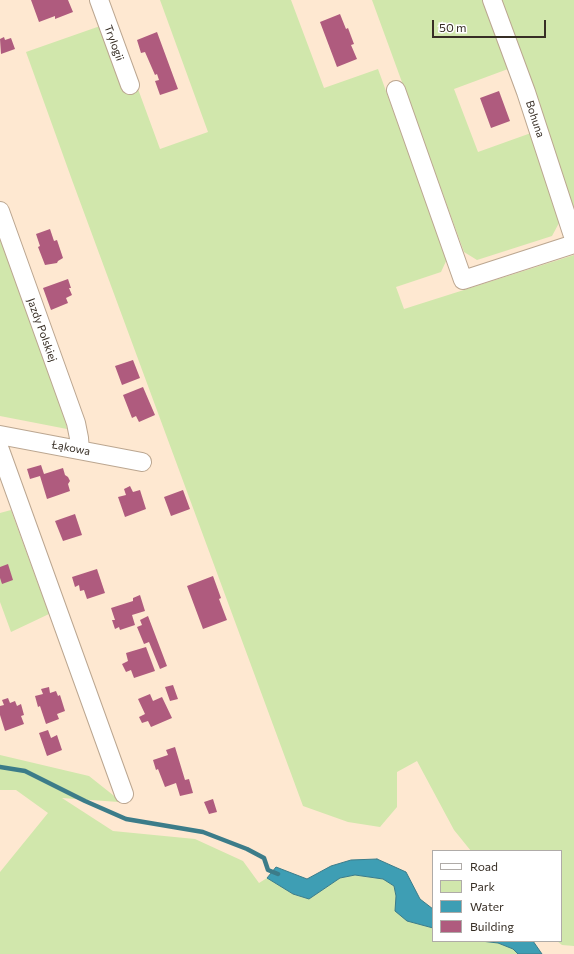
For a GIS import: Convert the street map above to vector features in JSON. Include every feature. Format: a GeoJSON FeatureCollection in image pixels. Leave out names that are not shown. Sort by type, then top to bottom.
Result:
{"type":"FeatureCollection","features":[{"type":"Feature","properties":{"kind":"street","name":"Trylogii"},"geometry":{"type":"LineString","coordinates":[[99,0],[130,85]]}},
{"type":"Feature","properties":{"kind":"street","name":"Bohuna"},"geometry":{"type":"LineString","coordinates":[[492,0],[526,92],[574,239]]}},
{"type":"Feature","properties":{"kind":"street"},"geometry":{"type":"LineString","coordinates":[[396,90],[463,280],[574,244]]}},
{"type":"Feature","properties":{"kind":"street","name":"Jazdy Polskiej"},"geometry":{"type":"LineString","coordinates":[[0,211],[76,423],[80,450]]}},
{"type":"Feature","properties":{"kind":"street","name":"Łąkowa"},"geometry":{"type":"LineString","coordinates":[[0,435],[142,462]]}},
{"type":"Feature","properties":{"kind":"street"},"geometry":{"type":"LineString","coordinates":[[0,450],[124,794]]}},
{"type":"Feature","properties":{"kind":"green space"},"geometry":{"type":"Polygon","coordinates":[[[160,0],[291,0],[324,88],[378,69],[447,259],[441,272],[396,287],[404,309],[574,255],[574,946],[562,945],[558,942],[562,942],[562,850],[470,850],[454,830],[417,761],[397,772],[397,807],[380,827],[348,822],[303,806],[26,52],[103,25],[127,93],[138,89],[160,149],[208,132],[160,0]]]}},
{"type":"Feature","properties":{"kind":"green space"},"geometry":{"type":"Polygon","coordinates":[[[372,0],[483,0],[508,69],[454,89],[478,152],[531,133],[559,223],[552,236],[477,260],[464,252],[372,0]]]}},
{"type":"Feature","properties":{"kind":"green space"},"geometry":{"type":"Polygon","coordinates":[[[499,0],[574,0],[574,210],[499,0]]]}},
{"type":"Feature","properties":{"kind":"green space"},"geometry":{"type":"Polygon","coordinates":[[[0,237],[64,415],[67,429],[0,416],[0,237]]]}},
{"type":"Feature","properties":{"kind":"green space"},"geometry":{"type":"Polygon","coordinates":[[[11,510],[49,614],[11,632],[0,602],[0,513],[11,510]]]}},
{"type":"Feature","properties":{"kind":"green space"},"geometry":{"type":"Polygon","coordinates":[[[0,755],[89,776],[118,799],[119,802],[62,798],[113,831],[195,839],[243,861],[259,883],[267,878],[293,894],[309,899],[340,878],[355,875],[383,879],[394,886],[396,896],[407,921],[432,928],[432,942],[498,943],[513,949],[518,954],[0,954],[0,872],[48,813],[16,790],[0,790],[0,755]]]}},
{"type":"Feature","properties":{"kind":"water"},"geometry":{"type":"Polygon","coordinates":[[[377,859],[406,872],[420,899],[432,908],[432,928],[407,921],[395,911],[396,896],[394,886],[383,879],[355,875],[340,878],[309,899],[293,894],[267,878],[276,867],[307,879],[331,866],[351,860],[377,859]]]}},
{"type":"Feature","properties":{"kind":"water"},"geometry":{"type":"Polygon","coordinates":[[[490,942],[534,942],[542,954],[518,954],[513,949],[498,943],[490,942]]]}},
{"type":"Feature","properties":{"kind":"building"},"geometry":{"type":"Polygon","coordinates":[[[31,0],[68,0],[73,12],[55,19],[55,16],[39,22],[31,0]]]}},
{"type":"Feature","properties":{"kind":"building"},"geometry":{"type":"Polygon","coordinates":[[[340,14],[346,29],[348,28],[354,44],[351,45],[357,59],[337,67],[320,22],[340,14]]]}},
{"type":"Feature","properties":{"kind":"building"},"geometry":{"type":"Polygon","coordinates":[[[157,32],[178,89],[160,95],[155,81],[159,80],[157,74],[155,75],[145,52],[141,53],[137,40],[157,32]]]}},
{"type":"Feature","properties":{"kind":"building"},"geometry":{"type":"Polygon","coordinates":[[[4,37],[5,40],[11,38],[15,49],[1,54],[0,39],[4,37]]]}},
{"type":"Feature","properties":{"kind":"building"},"geometry":{"type":"Polygon","coordinates":[[[499,91],[510,121],[491,128],[480,98],[499,91]]]}},
{"type":"Feature","properties":{"kind":"building"},"geometry":{"type":"Polygon","coordinates":[[[50,229],[54,241],[57,240],[63,258],[57,263],[45,265],[38,247],[40,246],[36,234],[50,229]]]}},
{"type":"Feature","properties":{"kind":"building"},"geometry":{"type":"Polygon","coordinates":[[[68,279],[71,288],[69,288],[72,295],[66,298],[68,303],[51,310],[43,288],[68,279]]]}},
{"type":"Feature","properties":{"kind":"building"},"geometry":{"type":"Polygon","coordinates":[[[133,360],[140,378],[122,385],[115,366],[133,360]]]}},
{"type":"Feature","properties":{"kind":"building"},"geometry":{"type":"Polygon","coordinates":[[[143,387],[155,415],[139,422],[136,416],[132,418],[123,395],[143,387]]]}},
{"type":"Feature","properties":{"kind":"building"},"geometry":{"type":"Polygon","coordinates":[[[41,465],[44,474],[63,468],[65,475],[70,481],[68,484],[70,491],[47,499],[40,476],[30,479],[27,469],[41,465]]]}},
{"type":"Feature","properties":{"kind":"building"},"geometry":{"type":"Polygon","coordinates":[[[130,486],[133,492],[140,490],[146,509],[125,517],[118,497],[126,495],[124,489],[130,486]]]}},
{"type":"Feature","properties":{"kind":"building"},"geometry":{"type":"Polygon","coordinates":[[[183,490],[190,509],[171,516],[164,497],[183,490]]]}},
{"type":"Feature","properties":{"kind":"building"},"geometry":{"type":"Polygon","coordinates":[[[75,514],[82,535],[63,541],[55,521],[75,514]]]}},
{"type":"Feature","properties":{"kind":"building"},"geometry":{"type":"Polygon","coordinates":[[[8,564],[13,580],[2,584],[0,578],[0,567],[8,564]]]}},
{"type":"Feature","properties":{"kind":"building"},"geometry":{"type":"Polygon","coordinates":[[[97,569],[105,593],[87,599],[84,590],[80,591],[79,585],[75,587],[72,577],[97,569]]]}},
{"type":"Feature","properties":{"kind":"building"},"geometry":{"type":"Polygon","coordinates":[[[213,576],[221,598],[219,599],[227,620],[203,629],[187,586],[213,576]]]}},
{"type":"Feature","properties":{"kind":"building"},"geometry":{"type":"Polygon","coordinates":[[[140,595],[145,611],[132,615],[135,625],[120,630],[119,627],[115,629],[112,620],[115,620],[111,608],[133,601],[133,598],[140,595]]]}},
{"type":"Feature","properties":{"kind":"building"},"geometry":{"type":"Polygon","coordinates":[[[148,616],[167,666],[160,669],[149,642],[144,644],[137,627],[142,625],[140,620],[148,616]]]}},
{"type":"Feature","properties":{"kind":"building"},"geometry":{"type":"Polygon","coordinates":[[[146,647],[155,671],[134,678],[131,670],[126,672],[122,664],[128,661],[126,653],[146,647]]]}},
{"type":"Feature","properties":{"kind":"building"},"geometry":{"type":"Polygon","coordinates":[[[173,685],[178,699],[170,701],[165,687],[173,685]]]}},
{"type":"Feature","properties":{"kind":"building"},"geometry":{"type":"Polygon","coordinates":[[[49,687],[50,693],[56,691],[58,696],[60,695],[65,711],[57,714],[59,719],[46,724],[40,706],[38,707],[35,696],[43,694],[41,689],[49,687]]]}},
{"type":"Feature","properties":{"kind":"building"},"geometry":{"type":"Polygon","coordinates":[[[150,694],[153,701],[162,697],[172,718],[151,727],[148,721],[142,723],[139,717],[145,714],[138,699],[150,694]]]}},
{"type":"Feature","properties":{"kind":"building"},"geometry":{"type":"Polygon","coordinates":[[[8,698],[10,703],[15,701],[17,706],[21,704],[24,715],[21,716],[24,724],[5,731],[0,715],[0,706],[4,705],[2,700],[8,698]]]}},
{"type":"Feature","properties":{"kind":"building"},"geometry":{"type":"Polygon","coordinates":[[[48,730],[51,738],[57,735],[62,750],[47,756],[39,733],[48,730]]]}},
{"type":"Feature","properties":{"kind":"building"},"geometry":{"type":"Polygon","coordinates":[[[175,747],[185,780],[189,779],[193,793],[180,796],[176,783],[165,787],[158,769],[156,770],[153,760],[168,755],[166,750],[175,747]]]}},
{"type":"Feature","properties":{"kind":"building"},"geometry":{"type":"Polygon","coordinates":[[[213,799],[217,812],[209,814],[204,802],[213,799]]]}},
{"type":"Feature","properties":{"kind":"waterway"},"geometry":{"type":"LineString","coordinates":[[0,767],[25,771],[85,801],[126,819],[203,832],[247,849],[264,858],[268,870],[278,874]]}}]}
